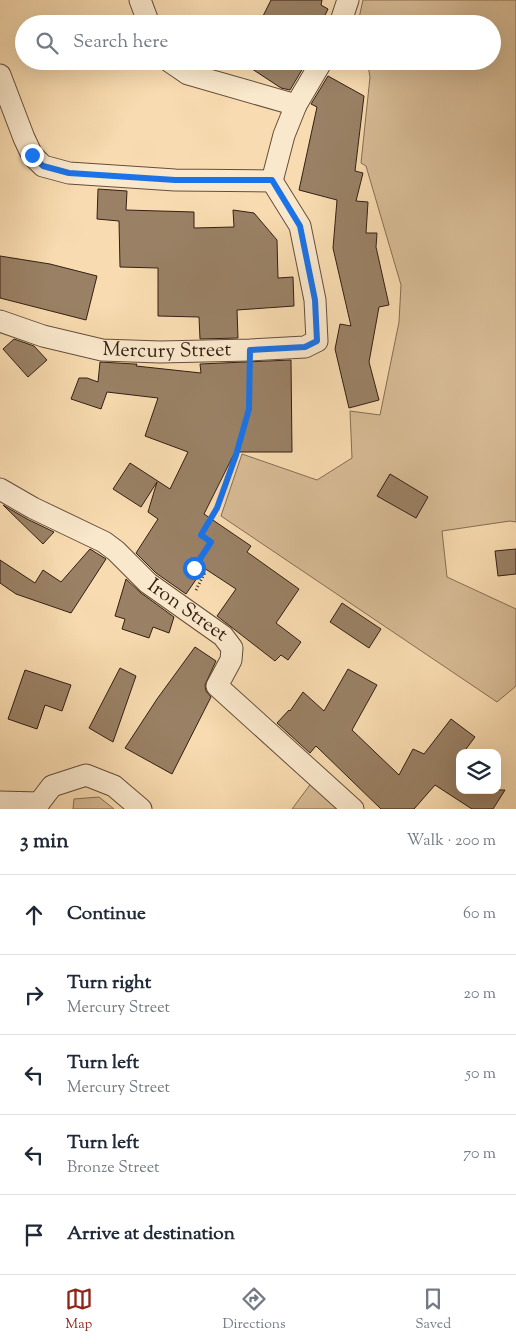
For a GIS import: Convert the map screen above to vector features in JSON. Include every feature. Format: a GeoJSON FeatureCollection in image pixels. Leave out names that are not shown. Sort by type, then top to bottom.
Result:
{"type":"FeatureCollection","features":[{"type":"Feature","properties":{"kind":"street"},"geometry":{"type":"LineString","coordinates":[[140,0],[146,15]]}},
{"type":"Feature","properties":{"kind":"street"},"geometry":{"type":"LineString","coordinates":[[343,15],[348,0]]}},
{"type":"Feature","properties":{"kind":"street"},"geometry":{"type":"LineString","coordinates":[[182,70],[188,74],[296,105]]}},
{"type":"Feature","properties":{"kind":"street"},"geometry":{"type":"LineString","coordinates":[[0,75],[32,155],[43,166],[69,173],[175,180],[272,180],[284,135],[296,105],[317,70]]}},
{"type":"Feature","properties":{"kind":"street","name":"Mercury Street"},"geometry":{"type":"LineString","coordinates":[[0,321],[43,336],[102,350],[160,352],[250,350],[305,347],[317,341],[315,300],[300,226],[272,180]]}},
{"type":"Feature","properties":{"kind":"street","name":"Iron Street"},"geometry":{"type":"LineString","coordinates":[[0,489],[33,508],[104,542],[116,551],[148,583],[223,636],[232,648],[231,660],[217,686],[353,809]]}},
{"type":"Feature","properties":{"kind":"street"},"geometry":{"type":"LineString","coordinates":[[0,802],[41,806],[52,786],[86,775],[114,786],[141,809]]}},
{"type":"Feature","properties":{"kind":"path"},"geometry":{"type":"LineString","coordinates":[[192,595],[204,574],[194,568],[211,542],[201,535],[217,508],[236,455],[249,409],[250,350]]}},
{"type":"Feature","properties":{"kind":"shaded area"},"geometry":{"type":"Polygon","coordinates":[[[363,0],[516,0],[516,522],[510,521],[442,531],[447,577],[516,609],[516,686],[497,702],[221,516],[242,454],[317,480],[352,458],[350,411],[380,415],[399,322],[401,285],[366,166],[361,163],[370,77],[369,70],[501,70],[501,15],[360,15],[363,0]]]}},
{"type":"Feature","properties":{"kind":"shaded area"},"geometry":{"type":"Polygon","coordinates":[[[318,774],[358,809],[292,809],[318,774]]]}},
{"type":"Feature","properties":{"kind":"shaded area"},"geometry":{"type":"Polygon","coordinates":[[[99,797],[114,809],[73,809],[74,799],[99,797]]]}},
{"type":"Feature","properties":{"kind":"building"},"geometry":{"type":"Polygon","coordinates":[[[271,0],[322,0],[321,5],[328,9],[325,15],[264,15],[271,0]]]}},
{"type":"Feature","properties":{"kind":"building"},"geometry":{"type":"Polygon","coordinates":[[[254,70],[302,70],[290,90],[281,88],[254,70]]]}},
{"type":"Feature","properties":{"kind":"building"},"geometry":{"type":"Polygon","coordinates":[[[328,76],[364,96],[355,171],[363,173],[356,201],[368,202],[366,233],[377,233],[376,247],[389,305],[379,307],[369,362],[379,400],[349,408],[335,349],[340,324],[351,326],[333,248],[337,200],[299,190],[317,107],[311,104],[328,76]]]}},
{"type":"Feature","properties":{"kind":"building"},"geometry":{"type":"Polygon","coordinates":[[[98,189],[127,191],[126,210],[194,212],[194,228],[234,227],[233,210],[254,213],[277,240],[278,278],[293,277],[294,306],[237,310],[238,338],[200,339],[199,317],[158,316],[158,268],[120,267],[119,221],[97,219],[98,189]]]}},
{"type":"Feature","properties":{"kind":"building"},"geometry":{"type":"Polygon","coordinates":[[[0,256],[50,264],[97,276],[86,320],[0,298],[0,256]]]}},
{"type":"Feature","properties":{"kind":"building"},"geometry":{"type":"Polygon","coordinates":[[[14,339],[34,346],[47,360],[28,377],[3,349],[14,339]]]}},
{"type":"Feature","properties":{"kind":"building"},"geometry":{"type":"Polygon","coordinates":[[[291,360],[292,452],[235,452],[204,514],[251,546],[247,552],[299,589],[276,623],[301,642],[288,660],[281,655],[275,661],[217,616],[236,589],[204,568],[186,594],[156,573],[136,553],[158,519],[148,512],[157,482],[141,507],[113,489],[130,463],[170,489],[188,452],[145,436],[158,398],[107,392],[101,409],[71,399],[79,378],[87,378],[98,382],[100,362],[137,364],[136,366],[201,373],[200,364],[291,360]]]}},
{"type":"Feature","properties":{"kind":"building"},"geometry":{"type":"Polygon","coordinates":[[[390,474],[428,497],[416,518],[377,496],[390,474]]]}},
{"type":"Feature","properties":{"kind":"building"},"geometry":{"type":"Polygon","coordinates":[[[3,505],[27,519],[54,532],[43,544],[3,505]]]}},
{"type":"Feature","properties":{"kind":"building"},"geometry":{"type":"Polygon","coordinates":[[[90,549],[106,559],[71,613],[16,594],[0,583],[0,560],[35,583],[43,570],[61,582],[90,549]]]}},
{"type":"Feature","properties":{"kind":"building"},"geometry":{"type":"Polygon","coordinates":[[[516,549],[516,574],[498,576],[495,551],[516,549]]]}},
{"type":"Feature","properties":{"kind":"building"},"geometry":{"type":"Polygon","coordinates":[[[126,579],[141,593],[174,617],[169,633],[153,627],[149,638],[122,629],[125,619],[115,616],[126,579]]]}},
{"type":"Feature","properties":{"kind":"building"},"geometry":{"type":"Polygon","coordinates":[[[342,603],[381,629],[369,648],[330,622],[342,603]]]}},
{"type":"Feature","properties":{"kind":"building"},"geometry":{"type":"Polygon","coordinates":[[[195,647],[216,661],[205,685],[206,691],[211,697],[172,774],[125,748],[157,699],[195,647]]]}},
{"type":"Feature","properties":{"kind":"building"},"geometry":{"type":"Polygon","coordinates":[[[120,668],[136,676],[113,742],[89,728],[120,668]]]}},
{"type":"Feature","properties":{"kind":"building"},"geometry":{"type":"Polygon","coordinates":[[[348,669],[377,685],[352,730],[399,775],[413,749],[424,754],[451,719],[475,737],[466,749],[456,749],[456,794],[501,794],[501,790],[505,790],[493,809],[472,809],[435,785],[414,809],[381,809],[316,746],[310,753],[277,723],[290,711],[303,692],[324,711],[348,669]]]}},
{"type":"Feature","properties":{"kind":"building"},"geometry":{"type":"Polygon","coordinates":[[[25,670],[71,685],[62,711],[45,705],[37,729],[8,719],[25,670]]]}},
{"type":"Feature","properties":{"kind":"route"},"geometry":{"type":"LineString","coordinates":[[32,155],[43,166],[69,173],[175,180],[272,180],[300,226],[315,300],[317,341],[305,347],[250,350],[249,409],[236,455],[217,508],[201,535],[211,542],[194,568]]}}]}
